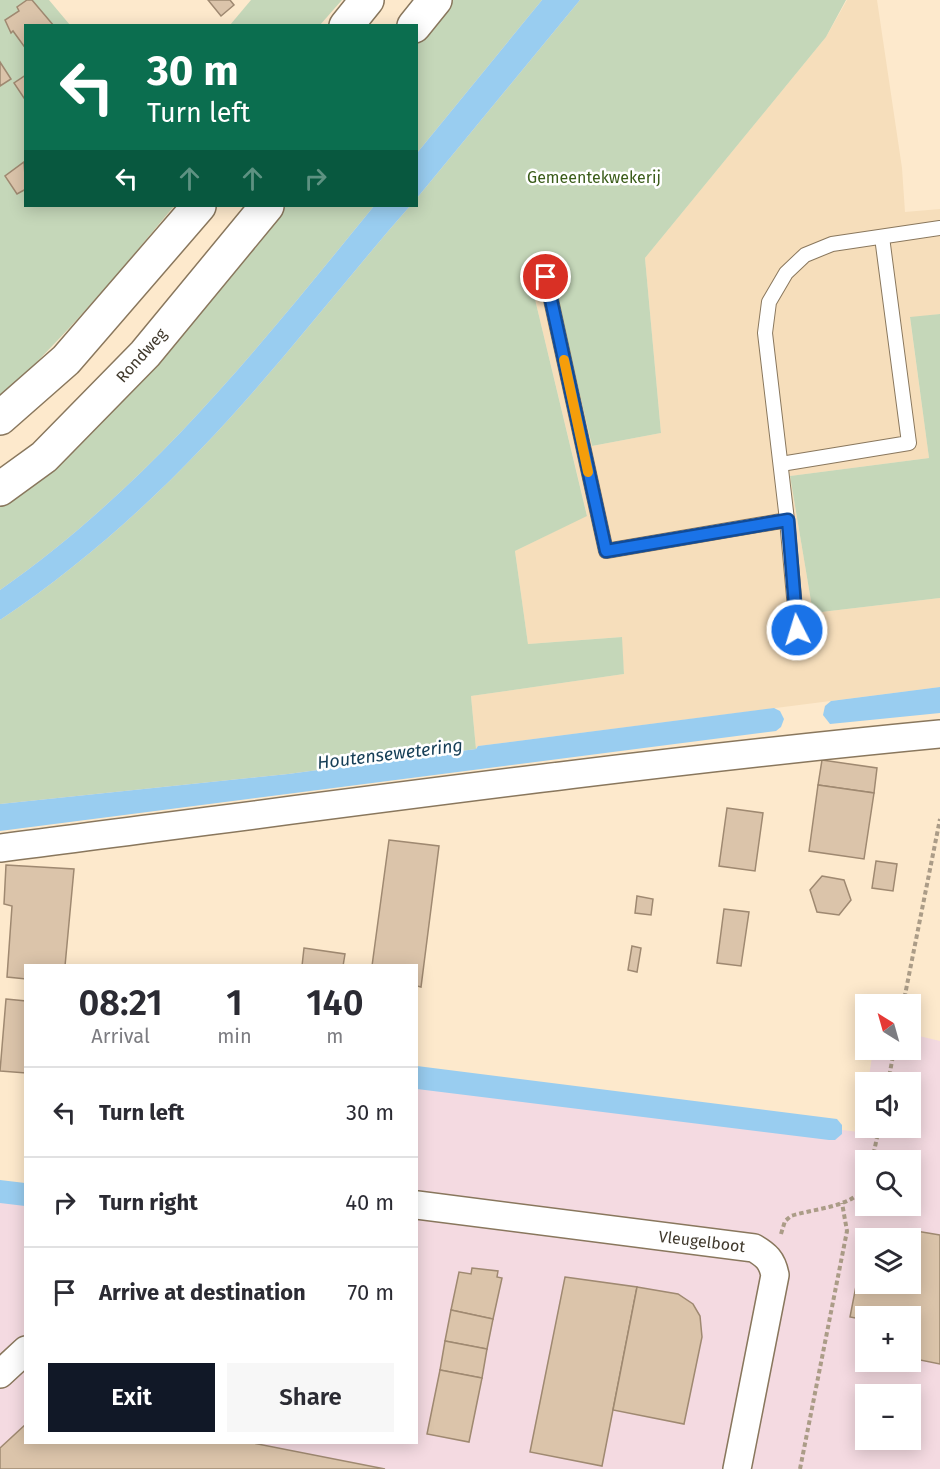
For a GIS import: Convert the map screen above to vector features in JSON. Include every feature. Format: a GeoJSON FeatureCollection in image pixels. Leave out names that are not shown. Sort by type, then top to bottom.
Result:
{"type":"FeatureCollection","features":[{"type":"Feature","properties":{"kind":"main road"},"geometry":{"type":"LineString","coordinates":[[348,24],[367,0]]}},
{"type":"Feature","properties":{"kind":"main road"},"geometry":{"type":"LineString","coordinates":[[416,24],[435,0]]}},
{"type":"Feature","properties":{"kind":"main road"},"geometry":{"type":"LineString","coordinates":[[0,418],[66,360],[198,207]]}},
{"type":"Feature","properties":{"kind":"main road","name":"Rondweg"},"geometry":{"type":"LineString","coordinates":[[0,489],[44,458],[145,354],[266,207]]}},
{"type":"Feature","properties":{"kind":"street"},"geometry":{"type":"LineString","coordinates":[[0,848],[530,780],[807,747],[940,734]]}},
{"type":"Feature","properties":{"kind":"street","name":"Vleugelboot"},"geometry":{"type":"LineString","coordinates":[[418,1205],[753,1248],[765,1254],[773,1263]]}},
{"type":"Feature","properties":{"kind":"street"},"geometry":{"type":"LineString","coordinates":[[737,1469],[775,1275],[773,1263]]}},
{"type":"Feature","properties":{"kind":"lane"},"geometry":{"type":"LineString","coordinates":[[797,630],[788,520],[765,333],[769,302],[786,273],[805,255],[832,244],[940,228]]}},
{"type":"Feature","properties":{"kind":"lane"},"geometry":{"type":"LineString","coordinates":[[781,464],[909,443],[882,237]]}},
{"type":"Feature","properties":{"kind":"lane"},"geometry":{"type":"LineString","coordinates":[[546,277],[606,551],[788,520]]}},
{"type":"Feature","properties":{"kind":"path"},"geometry":{"type":"LineString","coordinates":[[905,994],[940,819]]}},
{"type":"Feature","properties":{"kind":"path"},"geometry":{"type":"LineString","coordinates":[[773,1263],[785,1221],[809,1210],[842,1203],[855,1197]]}},
{"type":"Feature","properties":{"kind":"path"},"geometry":{"type":"LineString","coordinates":[[800,1469],[847,1231],[842,1203]]}},
{"type":"Feature","properties":{"kind":"shaded area"},"geometry":{"type":"Polygon","coordinates":[[[847,0],[877,0],[902,168],[905,212],[940,209],[940,314],[910,318],[929,458],[790,476],[813,613],[940,598],[940,687],[478,746],[476,749],[471,696],[624,674],[621,637],[528,644],[515,551],[587,515],[528,270],[549,262],[592,446],[661,433],[645,258],[826,37],[847,0]]]}},
{"type":"Feature","properties":{"kind":"shaded area"},"geometry":{"type":"Polygon","coordinates":[[[921,1036],[940,1041],[940,1469],[0,1469],[0,1189],[24,1192],[24,1444],[418,1444],[418,1078],[855,1132],[855,1138],[921,1138],[921,1072],[870,1072],[871,1060],[921,1060],[921,1036]]]}},
{"type":"Feature","properties":{"kind":"green space"},"geometry":{"type":"Polygon","coordinates":[[[0,0],[49,0],[69,24],[24,24],[24,207],[173,207],[90,305],[0,398],[0,0]]]}},
{"type":"Feature","properties":{"kind":"green space"},"geometry":{"type":"Polygon","coordinates":[[[251,0],[342,0],[321,24],[231,24],[251,0]]]}},
{"type":"Feature","properties":{"kind":"green space"},"geometry":{"type":"Polygon","coordinates":[[[450,0],[542,0],[418,152],[418,40],[450,0]]]}},
{"type":"Feature","properties":{"kind":"green space","name":"Gemeentekwekerij"},"geometry":{"type":"Polygon","coordinates":[[[580,0],[846,0],[826,37],[645,258],[661,433],[592,446],[549,262],[528,270],[587,516],[515,551],[528,644],[622,637],[624,674],[471,696],[476,749],[288,774],[0,804],[0,620],[104,541],[200,450],[255,390],[409,207],[418,207],[418,197],[580,0]]]}},
{"type":"Feature","properties":{"kind":"green space"},"geometry":{"type":"Polygon","coordinates":[[[281,207],[373,207],[245,362],[201,411],[106,505],[55,549],[0,590],[0,503],[281,207]]]}},
{"type":"Feature","properties":{"kind":"green space"},"geometry":{"type":"Polygon","coordinates":[[[940,314],[940,598],[813,613],[790,476],[929,458],[910,317],[940,314]]]}},
{"type":"Feature","properties":{"kind":"water"},"geometry":{"type":"Polygon","coordinates":[[[542,0],[580,0],[418,197],[418,152],[542,0]]]}},
{"type":"Feature","properties":{"kind":"water"},"geometry":{"type":"Polygon","coordinates":[[[373,207],[409,207],[255,390],[177,473],[79,562],[0,620],[0,590],[55,549],[154,459],[245,362],[373,207]]]}},
{"type":"Feature","properties":{"kind":"water"},"geometry":{"type":"Polygon","coordinates":[[[940,687],[940,713],[830,724],[823,715],[825,706],[831,701],[940,687]]]}},
{"type":"Feature","properties":{"kind":"water"},"geometry":{"type":"Polygon","coordinates":[[[774,708],[780,711],[784,719],[781,727],[776,731],[0,831],[0,804],[288,774],[476,749],[478,746],[774,708]]]}},
{"type":"Feature","properties":{"kind":"water"},"geometry":{"type":"Polygon","coordinates":[[[418,1066],[837,1119],[842,1125],[842,1134],[835,1140],[418,1089],[418,1066]]]}},
{"type":"Feature","properties":{"kind":"water"},"geometry":{"type":"Polygon","coordinates":[[[0,1180],[24,1183],[24,1206],[0,1203],[0,1180]]]}},
{"type":"Feature","properties":{"kind":"building"},"geometry":{"type":"Polygon","coordinates":[[[27,0],[32,0],[52,24],[24,24],[24,46],[13,31],[11,33],[5,20],[19,11],[17,7],[27,0]]]}},
{"type":"Feature","properties":{"kind":"building"},"geometry":{"type":"Polygon","coordinates":[[[208,0],[230,0],[234,5],[221,16],[208,0]]]}},
{"type":"Feature","properties":{"kind":"building"},"geometry":{"type":"Polygon","coordinates":[[[0,62],[11,79],[0,86],[0,62]]]}},
{"type":"Feature","properties":{"kind":"building"},"geometry":{"type":"Polygon","coordinates":[[[24,76],[24,98],[14,83],[24,76]]]}},
{"type":"Feature","properties":{"kind":"building"},"geometry":{"type":"Polygon","coordinates":[[[24,162],[24,190],[17,194],[5,176],[24,162]]]}},
{"type":"Feature","properties":{"kind":"building"},"geometry":{"type":"Polygon","coordinates":[[[822,760],[877,768],[874,793],[818,785],[822,760]]]}},
{"type":"Feature","properties":{"kind":"building"},"geometry":{"type":"Polygon","coordinates":[[[818,785],[874,793],[864,859],[809,851],[818,785]]]}},
{"type":"Feature","properties":{"kind":"building"},"geometry":{"type":"Polygon","coordinates":[[[727,808],[763,813],[755,871],[719,866],[727,808]]]}},
{"type":"Feature","properties":{"kind":"building"},"geometry":{"type":"Polygon","coordinates":[[[389,840],[439,846],[421,987],[418,986],[418,964],[372,964],[389,840]]]}},
{"type":"Feature","properties":{"kind":"building"},"geometry":{"type":"Polygon","coordinates":[[[876,861],[897,864],[893,891],[872,888],[876,861]]]}},
{"type":"Feature","properties":{"kind":"building"},"geometry":{"type":"Polygon","coordinates":[[[6,865],[74,869],[65,964],[24,964],[24,979],[7,977],[12,906],[4,904],[6,865]]]}},
{"type":"Feature","properties":{"kind":"building"},"geometry":{"type":"Polygon","coordinates":[[[822,876],[844,880],[851,900],[839,915],[817,912],[810,890],[822,876]]]}},
{"type":"Feature","properties":{"kind":"building"},"geometry":{"type":"Polygon","coordinates":[[[637,896],[653,899],[651,915],[635,913],[637,896]]]}},
{"type":"Feature","properties":{"kind":"building"},"geometry":{"type":"Polygon","coordinates":[[[724,909],[749,912],[741,966],[717,963],[724,909]]]}},
{"type":"Feature","properties":{"kind":"building"},"geometry":{"type":"Polygon","coordinates":[[[632,946],[641,948],[637,972],[628,970],[632,946]]]}},
{"type":"Feature","properties":{"kind":"building"},"geometry":{"type":"Polygon","coordinates":[[[304,948],[345,954],[343,964],[302,964],[304,948]]]}},
{"type":"Feature","properties":{"kind":"building"},"geometry":{"type":"Polygon","coordinates":[[[6,999],[24,1001],[24,1073],[0,1071],[6,999]]]}},
{"type":"Feature","properties":{"kind":"building"},"geometry":{"type":"Polygon","coordinates":[[[921,1232],[940,1235],[940,1364],[921,1360],[921,1306],[855,1306],[855,1318],[850,1317],[855,1291],[855,1294],[921,1294],[921,1232]]]}},
{"type":"Feature","properties":{"kind":"building"},"geometry":{"type":"Polygon","coordinates":[[[472,1268],[498,1271],[497,1277],[502,1278],[493,1319],[451,1310],[459,1272],[471,1274],[472,1268]]]}},
{"type":"Feature","properties":{"kind":"building"},"geometry":{"type":"Polygon","coordinates":[[[565,1277],[637,1287],[602,1466],[530,1452],[565,1277]]]}},
{"type":"Feature","properties":{"kind":"building"},"geometry":{"type":"Polygon","coordinates":[[[637,1287],[678,1294],[693,1304],[700,1316],[702,1337],[684,1424],[613,1410],[637,1287]]]}},
{"type":"Feature","properties":{"kind":"building"},"geometry":{"type":"Polygon","coordinates":[[[451,1310],[493,1319],[487,1349],[445,1341],[451,1310]]]}},
{"type":"Feature","properties":{"kind":"building"},"geometry":{"type":"Polygon","coordinates":[[[445,1341],[487,1349],[482,1378],[440,1370],[445,1341]]]}},
{"type":"Feature","properties":{"kind":"building"},"geometry":{"type":"Polygon","coordinates":[[[440,1370],[482,1378],[469,1442],[427,1434],[440,1370]]]}},
{"type":"Feature","properties":{"kind":"building"},"geometry":{"type":"Polygon","coordinates":[[[24,1426],[24,1444],[258,1444],[385,1469],[0,1469],[0,1448],[24,1426]]]}},
{"type":"Feature","properties":{"kind":"slow traffic"},"geometry":{"type":"LineString","coordinates":[[564,360],[588,472]]}},
{"type":"Feature","properties":{"kind":"route"},"geometry":{"type":"LineString","coordinates":[[546,277],[606,551],[788,520],[797,630]]}},
{"type":"Feature","properties":{"kind":"water label","name":"Houtensewetering"},"geometry":{"type":"Point","coordinates":[390,754]}}]}
